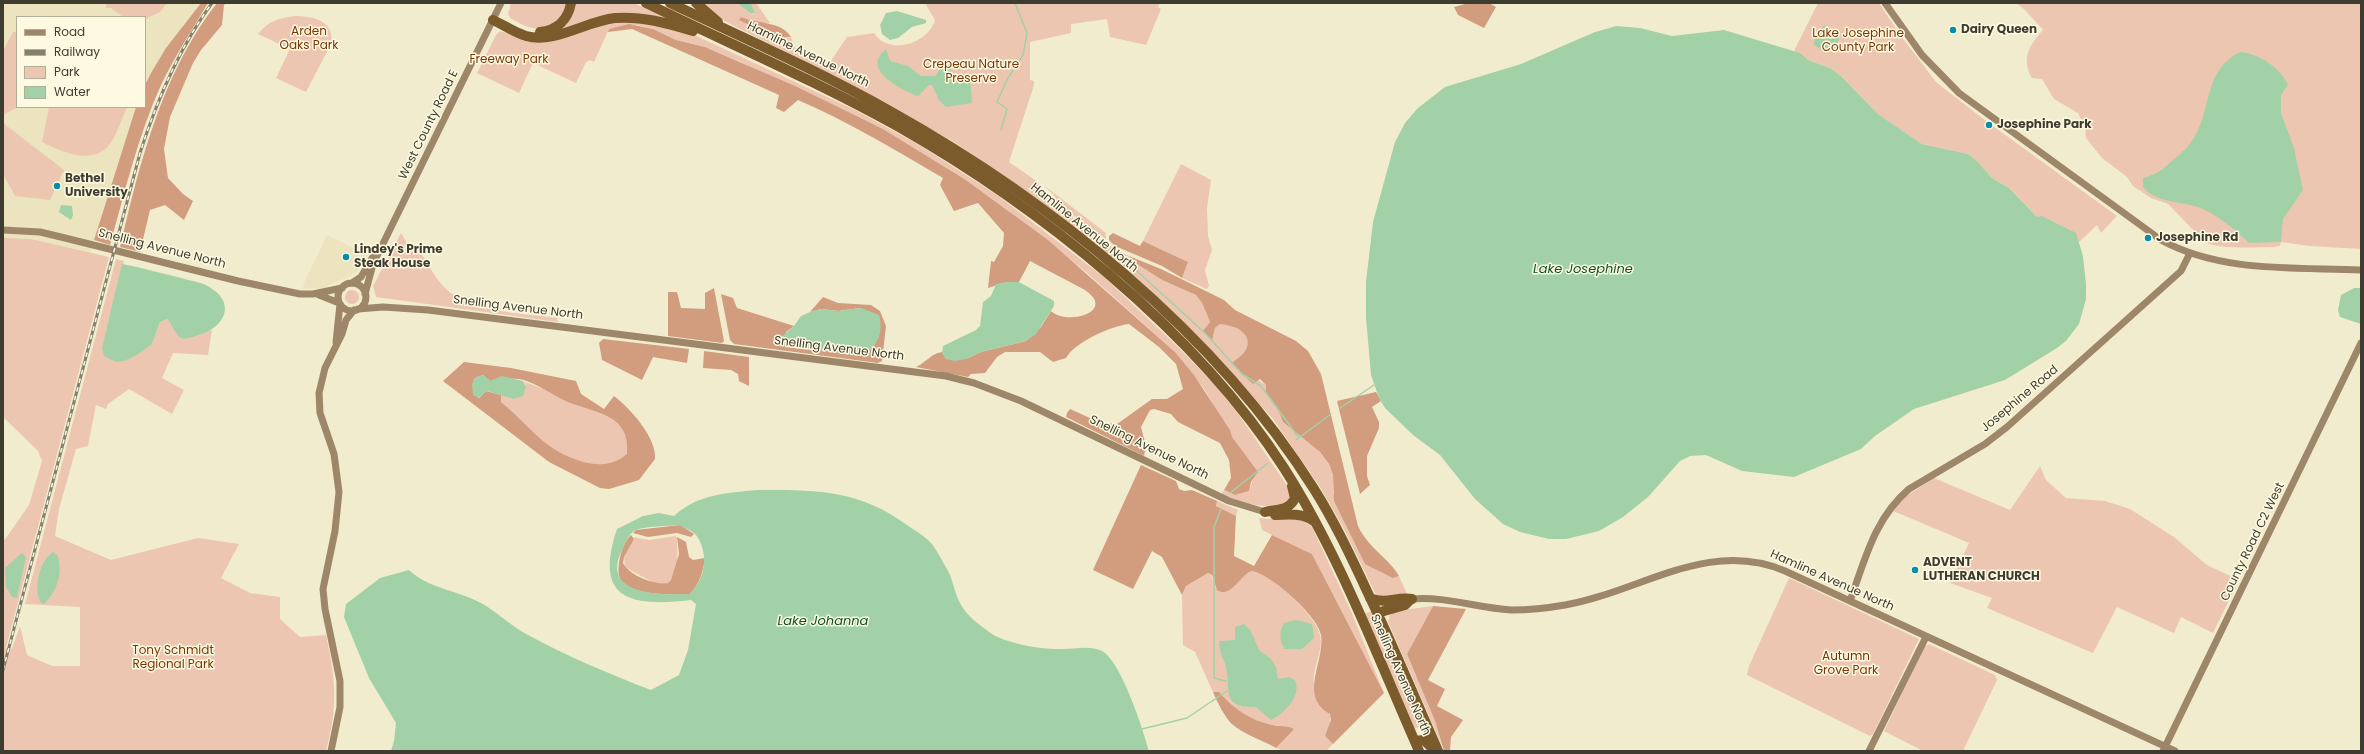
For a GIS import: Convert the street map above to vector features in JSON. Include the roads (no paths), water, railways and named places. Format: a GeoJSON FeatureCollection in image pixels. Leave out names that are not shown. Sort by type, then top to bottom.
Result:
{"type":"FeatureCollection","features":[{"type":"Feature","properties":{"kind":"highway"},"geometry":{"type":"LineString","coordinates":[[494,17],[525,29],[545,31],[562,22],[569,12],[571,3]]}},
{"type":"Feature","properties":{"kind":"highway","name":"Hamline Avenue North"},"geometry":{"type":"LineString","coordinates":[[646,3],[896,126],[967,169],[1035,216],[1105,272],[1193,355],[1237,404],[1277,458],[1316,524]]}},
{"type":"Feature","properties":{"kind":"highway","name":"Hamline Avenue North"},"geometry":{"type":"LineString","coordinates":[[670,3],[866,98],[951,146],[1046,212],[1129,280],[1227,374],[1280,439],[1327,510],[1370,598]]}},
{"type":"Feature","properties":{"kind":"highway"},"geometry":{"type":"LineString","coordinates":[[696,3],[727,30]]}},
{"type":"Feature","properties":{"kind":"highway"},"geometry":{"type":"LineString","coordinates":[[494,17],[525,36],[539,38],[604,20],[642,19],[674,25],[733,45]]}},
{"type":"Feature","properties":{"kind":"highway"},"geometry":{"type":"LineString","coordinates":[[1265,512],[1286,508],[1292,505],[1295,498],[1294,490],[1277,458]]}},
{"type":"Feature","properties":{"kind":"highway"},"geometry":{"type":"LineString","coordinates":[[1265,512],[1274,515],[1300,515],[1309,517],[1316,524]]}},
{"type":"Feature","properties":{"kind":"highway","name":"Snelling Avenue North"},"geometry":{"type":"LineString","coordinates":[[1316,524],[1330,550],[1419,751]]}},
{"type":"Feature","properties":{"kind":"highway"},"geometry":{"type":"LineString","coordinates":[[1370,598],[1385,602],[1405,598],[1412,600]]}},
{"type":"Feature","properties":{"kind":"highway","name":"Snelling Avenue North"},"geometry":{"type":"LineString","coordinates":[[1370,598],[1436,751]]}},
{"type":"Feature","properties":{"kind":"highway"},"geometry":{"type":"LineString","coordinates":[[1377,613],[1405,605],[1412,600]]}},
{"type":"Feature","properties":{"kind":"highway"},"geometry":{"type":"LineString","coordinates":[[1415,741],[1424,740],[1436,751]]}},
{"type":"Feature","properties":{"kind":"street","name":"West County Road E"},"geometry":{"type":"LineString","coordinates":[[365,295],[373,264],[501,3]]}},
{"type":"Feature","properties":{"kind":"street"},"geometry":{"type":"LineString","coordinates":[[1886,3],[1922,55],[1940,75],[1967,100],[2147,232],[2172,246],[2190,253],[2243,264],[2361,270]]}},
{"type":"Feature","properties":{"kind":"street","name":"Snelling Avenue North"},"geometry":{"type":"LineString","coordinates":[[3,230],[40,232],[252,285],[300,294],[313,294],[342,288]]}},
{"type":"Feature","properties":{"kind":"street","name":"West County Road E"},"geometry":{"type":"LineString","coordinates":[[352,283],[361,277],[387,235]]}},
{"type":"Feature","properties":{"kind":"street","name":"Josephine Road"},"geometry":{"type":"LineString","coordinates":[[1850,601],[1878,525],[1899,497],[1909,489],[1985,444],[2007,427],[2181,271],[2190,253]]}},
{"type":"Feature","properties":{"kind":"street"},"geometry":{"type":"LineString","coordinates":[[331,751],[340,708],[340,680],[325,609],[324,589],[335,531],[339,492],[335,460],[320,413],[319,393],[323,372],[342,334],[346,320],[364,302],[365,295],[360,286],[352,283],[342,288],[338,294],[340,303],[335,346]]}},
{"type":"Feature","properties":{"kind":"street","name":"Snelling Avenue North"},"geometry":{"type":"LineString","coordinates":[[313,294],[327,297],[340,303]]}},
{"type":"Feature","properties":{"kind":"street","name":"Snelling Avenue North"},"geometry":{"type":"LineString","coordinates":[[365,295],[375,304],[383,307]]}},
{"type":"Feature","properties":{"kind":"street"},"geometry":{"type":"LineString","coordinates":[[340,303],[345,309],[356,310]]}},
{"type":"Feature","properties":{"kind":"street","name":"Snelling Avenue North"},"geometry":{"type":"LineString","coordinates":[[356,310],[383,307],[555,326],[946,376],[974,383],[1021,401],[1229,501],[1265,512]]}},
{"type":"Feature","properties":{"kind":"street","name":"County Road C2 West"},"geometry":{"type":"LineString","coordinates":[[2164,749],[2361,343]]}},
{"type":"Feature","properties":{"kind":"street","name":"Hamline Avenue North"},"geometry":{"type":"LineString","coordinates":[[1412,600],[1437,598],[1512,610],[1546,608],[1596,598],[1701,563],[1733,559],[1752,561],[1778,568],[2164,749],[2175,751]]}},
{"type":"Feature","properties":{"kind":"street"},"geometry":{"type":"LineString","coordinates":[[1869,751],[1926,637]]}},
{"type":"Feature","properties":{"kind":"water"},"geometry":{"type":"Polygon","coordinates":[[[737,3],[751,3],[755,13],[751,14],[737,3]]]}},
{"type":"Feature","properties":{"kind":"water"},"geometry":{"type":"Polygon","coordinates":[[[897,11],[926,20],[926,23],[912,27],[898,38],[890,40],[882,34],[880,25],[886,13],[897,11]]]}},
{"type":"Feature","properties":{"kind":"water"},"geometry":{"type":"Polygon","coordinates":[[[1824,25],[1836,32],[1839,39],[1836,48],[1827,53],[1814,45],[1815,36],[1824,25]]]}},
{"type":"Feature","properties":{"kind":"water","name":"Lake Josephine"},"geometry":{"type":"Polygon","coordinates":[[[1616,26],[1640,28],[1672,36],[1724,30],[1800,53],[1808,60],[1830,68],[1842,77],[1878,114],[1922,144],[1968,154],[1977,161],[1992,178],[2009,188],[2037,217],[2042,216],[2076,233],[2083,256],[2086,284],[2086,299],[2079,324],[2066,341],[2057,348],[2005,380],[1914,409],[1875,436],[1861,449],[1794,477],[1742,471],[1706,455],[1690,456],[1680,461],[1648,497],[1623,517],[1599,531],[1566,539],[1549,539],[1520,532],[1503,524],[1475,499],[1440,455],[1413,435],[1385,408],[1379,398],[1371,375],[1366,318],[1366,282],[1373,222],[1395,142],[1405,123],[1418,108],[1445,87],[1521,64],[1595,32],[1616,26]]]}},
{"type":"Feature","properties":{"kind":"water"},"geometry":{"type":"Polygon","coordinates":[[[886,49],[890,61],[908,66],[921,76],[935,76],[941,68],[950,64],[952,75],[968,75],[970,78],[972,103],[946,107],[939,100],[932,85],[929,85],[918,96],[894,84],[880,72],[878,64],[879,57],[886,49]]]}},
{"type":"Feature","properties":{"kind":"water"},"geometry":{"type":"Polygon","coordinates":[[[2240,52],[2254,55],[2268,62],[2280,73],[2288,85],[2281,95],[2281,113],[2294,148],[2303,190],[2283,219],[2281,242],[2249,243],[2225,222],[2205,210],[2191,205],[2161,199],[2148,192],[2143,187],[2143,178],[2164,168],[2191,143],[2200,125],[2214,79],[2220,68],[2228,60],[2240,52]]]}},
{"type":"Feature","properties":{"kind":"water"},"geometry":{"type":"Polygon","coordinates":[[[61,205],[72,206],[73,215],[71,220],[59,212],[61,205]]]}},
{"type":"Feature","properties":{"kind":"water"},"geometry":{"type":"Polygon","coordinates":[[[122,264],[205,284],[219,295],[225,308],[224,315],[215,327],[207,332],[185,339],[181,338],[175,332],[167,319],[160,322],[152,344],[137,355],[124,361],[116,362],[104,356],[102,348],[122,264]]]}},
{"type":"Feature","properties":{"kind":"water"},"geometry":{"type":"Polygon","coordinates":[[[1019,282],[1054,301],[1054,306],[1036,334],[1026,341],[981,352],[966,359],[955,361],[946,359],[942,352],[943,346],[976,330],[980,326],[983,302],[991,296],[996,284],[1019,282]]]}},
{"type":"Feature","properties":{"kind":"water"},"geometry":{"type":"Polygon","coordinates":[[[2354,288],[2361,288],[2361,324],[2340,317],[2338,310],[2341,295],[2354,288]]]}},
{"type":"Feature","properties":{"kind":"water"},"geometry":{"type":"Polygon","coordinates":[[[861,308],[879,315],[881,328],[875,344],[866,353],[859,356],[782,345],[780,338],[794,326],[801,316],[821,309],[838,311],[861,308]]]}},
{"type":"Feature","properties":{"kind":"water"},"geometry":{"type":"Polygon","coordinates":[[[483,375],[490,381],[502,376],[523,381],[526,387],[523,396],[513,399],[487,391],[478,398],[473,394],[472,384],[476,377],[483,375]]]}},
{"type":"Feature","properties":{"kind":"water","name":"Lake Johanna"},"geometry":{"type":"Polygon","coordinates":[[[757,490],[798,490],[835,494],[871,504],[889,513],[931,543],[949,573],[958,599],[963,608],[974,620],[992,634],[1007,641],[1036,647],[1055,649],[1093,648],[1102,651],[1109,657],[1124,681],[1149,751],[391,751],[396,723],[369,678],[344,617],[346,604],[380,578],[409,570],[425,581],[481,603],[522,631],[543,643],[604,671],[651,690],[679,675],[688,650],[696,604],[691,600],[651,602],[635,599],[622,594],[614,585],[610,571],[611,553],[617,529],[643,516],[659,513],[674,516],[693,503],[713,496],[757,490]],[[680,525],[640,529],[636,530],[629,536],[621,552],[617,566],[620,577],[627,585],[638,590],[651,593],[690,594],[700,581],[704,565],[703,550],[696,535],[680,525]]]}},
{"type":"Feature","properties":{"kind":"water"},"geometry":{"type":"Polygon","coordinates":[[[53,552],[58,556],[58,582],[53,593],[44,604],[41,603],[39,597],[39,576],[44,562],[53,552]]]}},
{"type":"Feature","properties":{"kind":"water"},"geometry":{"type":"Polygon","coordinates":[[[22,553],[26,557],[17,598],[12,597],[6,587],[5,568],[22,553]]]}},
{"type":"Feature","properties":{"kind":"water"},"geometry":{"type":"Polygon","coordinates":[[[1296,620],[1312,624],[1314,638],[1302,649],[1285,649],[1281,640],[1282,626],[1284,623],[1296,620]]]}},
{"type":"Feature","properties":{"kind":"water"},"geometry":{"type":"Polygon","coordinates":[[[1244,624],[1251,631],[1259,650],[1271,659],[1276,667],[1278,679],[1289,677],[1295,680],[1297,686],[1291,703],[1282,713],[1271,720],[1256,707],[1245,707],[1237,704],[1232,701],[1229,696],[1226,668],[1219,641],[1235,640],[1235,627],[1244,624]]]}},
{"type":"Feature","properties":{"kind":"waterway"},"geometry":{"type":"LineString","coordinates":[[1001,130],[1007,109],[997,102],[1008,78],[1023,55],[1027,33],[1015,3]]}},
{"type":"Feature","properties":{"kind":"waterway"},"geometry":{"type":"LineString","coordinates":[[1127,262],[1205,333],[1242,374],[1261,386],[1299,438]]}},
{"type":"Feature","properties":{"kind":"waterway"},"geometry":{"type":"LineString","coordinates":[[1340,408],[1374,385]]}},
{"type":"Feature","properties":{"kind":"waterway"},"geometry":{"type":"LineString","coordinates":[[1296,440],[1331,414]]}},
{"type":"Feature","properties":{"kind":"waterway"},"geometry":{"type":"LineString","coordinates":[[1230,493],[1268,463]]}},
{"type":"Feature","properties":{"kind":"waterway"},"geometry":{"type":"LineString","coordinates":[[1221,509],[1214,527],[1214,678],[1226,681]]}},
{"type":"Feature","properties":{"kind":"waterway"},"geometry":{"type":"LineString","coordinates":[[1142,729],[1187,718],[1227,691]]}},
{"type":"Feature","properties":{"kind":"railway"},"geometry":{"type":"LineString","coordinates":[[3,670],[140,153],[162,94],[179,56],[200,20],[212,3]]}},
{"type":"Feature","properties":{"kind":"place","name":"Dairy Queen"},"geometry":{"type":"Point","coordinates":[1953,30]}},
{"type":"Feature","properties":{"kind":"place","name":"Josephine Park"},"geometry":{"type":"Point","coordinates":[1989,125]}},
{"type":"Feature","properties":{"kind":"place","name":"Bethel University"},"geometry":{"type":"Point","coordinates":[57,186]}},
{"type":"Feature","properties":{"kind":"place","name":"Josephine Rd"},"geometry":{"type":"Point","coordinates":[2148,238]}},
{"type":"Feature","properties":{"kind":"place","name":"Lindey's Prime Steak House"},"geometry":{"type":"Point","coordinates":[346,257]}},
{"type":"Feature","properties":{"kind":"place","name":"ADVENT LUTHERAN CHURCH"},"geometry":{"type":"Point","coordinates":[1915,570]}},
{"type":"Feature","properties":{"kind":"park label","name":"Arden Oaks Park"},"geometry":{"type":"Point","coordinates":[309,39]}},
{"type":"Feature","properties":{"kind":"park label","name":"Lake Josephine County Park"},"geometry":{"type":"Point","coordinates":[1858,41]}},
{"type":"Feature","properties":{"kind":"park label","name":"Freeway Park"},"geometry":{"type":"Point","coordinates":[509,60]}},
{"type":"Feature","properties":{"kind":"park label","name":"Crepeau Nature Preserve"},"geometry":{"type":"Point","coordinates":[971,72]}},
{"type":"Feature","properties":{"kind":"park label","name":"Tony Schmidt Regional Park"},"geometry":{"type":"Point","coordinates":[173,658]}},
{"type":"Feature","properties":{"kind":"park label","name":"Autumn Grove Park"},"geometry":{"type":"Point","coordinates":[1846,664]}}]}
